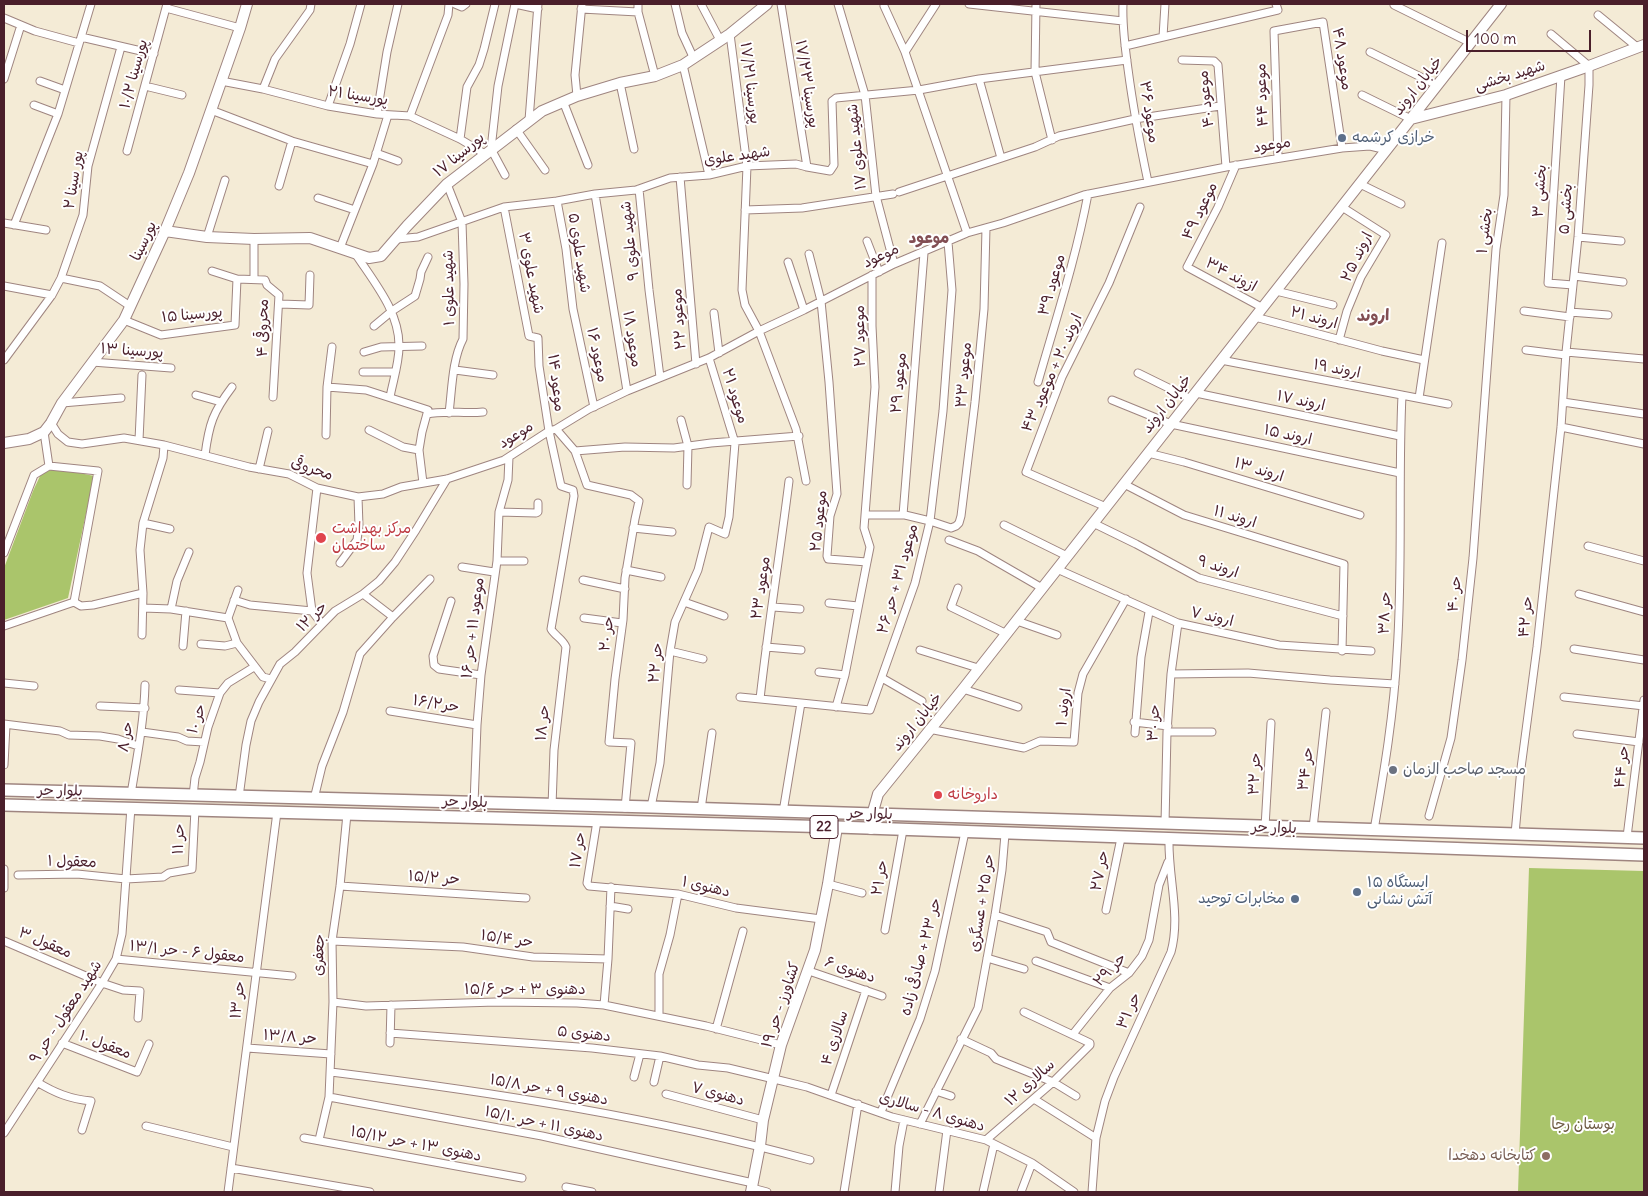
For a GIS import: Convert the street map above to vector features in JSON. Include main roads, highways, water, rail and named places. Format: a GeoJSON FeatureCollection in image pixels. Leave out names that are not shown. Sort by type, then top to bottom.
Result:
{"type":"FeatureCollection","features":[{"type":"Feature","properties":{"kind":"main road","name":"بلوار حر"},"geometry":{"type":"LineString","coordinates":[[4,790],[625,808],[651,807],[1644,838]]}},
{"type":"Feature","properties":{"kind":"main road"},"geometry":{"type":"LineString","coordinates":[[131,794],[131,807]]}},
{"type":"Feature","properties":{"kind":"main road","name":"بلوار حر"},"geometry":{"type":"LineString","coordinates":[[4,805],[131,807],[871,829],[1644,855]]}},
{"type":"Feature","properties":{"kind":"place","name":"خرازی کرشمه"},"geometry":{"type":"Point","coordinates":[1342,138]}},
{"type":"Feature","properties":{"kind":"place","name":"مرکز بهداشت ساختمان"},"geometry":{"type":"Point","coordinates":[321,538]}},
{"type":"Feature","properties":{"kind":"place","name":"مسجد صاحب الزمان"},"geometry":{"type":"Point","coordinates":[1393,770]}},
{"type":"Feature","properties":{"kind":"place","name":"داروخانه"},"geometry":{"type":"Point","coordinates":[938,795]}},
{"type":"Feature","properties":{"kind":"place","name":"ایستگاه ۱۵ آتش نشانی"},"geometry":{"type":"Point","coordinates":[1357,892]}},
{"type":"Feature","properties":{"kind":"place","name":"مخابرات توحید"},"geometry":{"type":"Point","coordinates":[1295,899]}},
{"type":"Feature","properties":{"kind":"place","name":"کتابخانه دهخدا"},"geometry":{"type":"Point","coordinates":[1546,1156]}},
{"type":"Feature","properties":{"kind":"district","name":"موعود"},"geometry":{"type":"Point","coordinates":[929,238]}},
{"type":"Feature","properties":{"kind":"district","name":"اروند"},"geometry":{"type":"Point","coordinates":[1373,316]}},
{"type":"Feature","properties":{"kind":"park label","name":"بوستان رجا"},"geometry":{"type":"Point","coordinates":[1583,1125]}}]}
